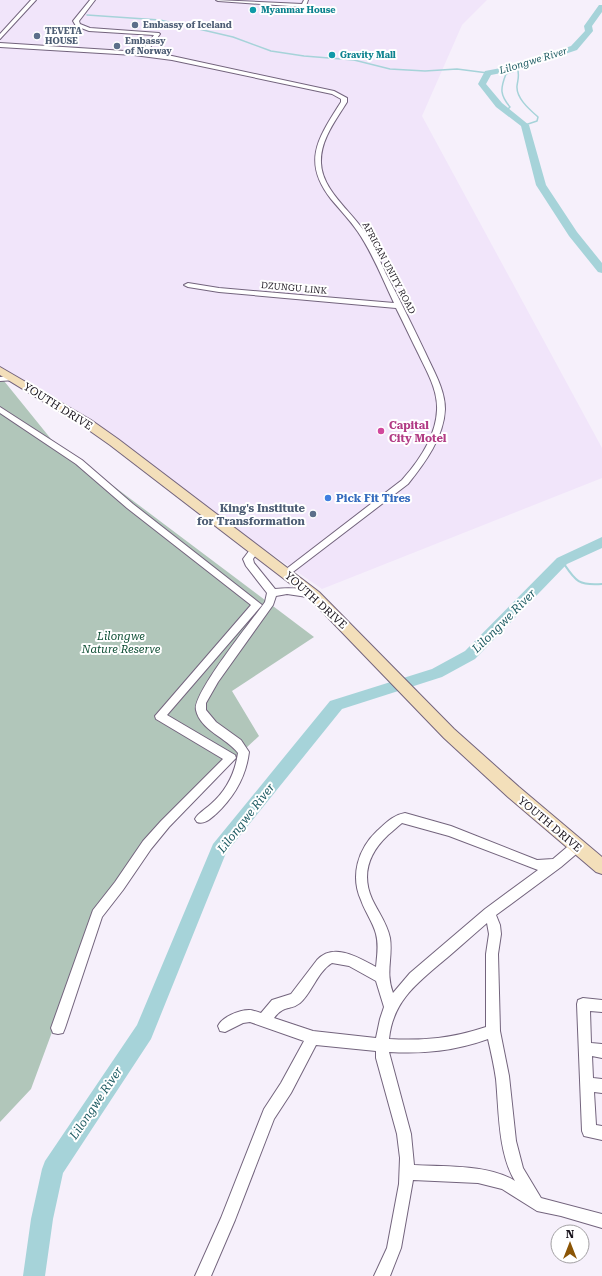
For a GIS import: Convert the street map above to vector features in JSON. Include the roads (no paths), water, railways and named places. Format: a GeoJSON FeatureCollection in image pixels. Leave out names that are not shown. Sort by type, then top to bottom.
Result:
{"type":"FeatureCollection","features":[{"type":"Feature","properties":{"kind":"street"},"geometry":{"type":"LineString","coordinates":[[0,36],[34,0]]}},
{"type":"Feature","properties":{"kind":"street"},"geometry":{"type":"LineString","coordinates":[[93,0],[76,21],[78,25],[89,29],[157,34],[143,54]]}},
{"type":"Feature","properties":{"kind":"street"},"geometry":{"type":"LineString","coordinates":[[218,0],[304,6],[306,0]]}},
{"type":"Feature","properties":{"kind":"street","name":"AFRICAN UNITY ROAD"},"geometry":{"type":"LineString","coordinates":[[0,45],[143,54],[194,62],[334,92],[343,96],[344,102],[321,145],[318,158],[319,173],[324,185],[363,235],[400,306],[434,380],[440,399],[441,408],[432,439],[421,462],[405,482],[286,573]]}},
{"type":"Feature","properties":{"kind":"street","name":"DZUNGU LINK"},"geometry":{"type":"LineString","coordinates":[[188,285],[219,290],[400,306]]}},
{"type":"Feature","properties":{"kind":"street","name":"YOUTH DRIVE"},"geometry":{"type":"LineString","coordinates":[[0,370],[6,379],[87,423],[114,442],[314,595],[343,623],[373,657],[473,757],[602,868]]}},
{"type":"Feature","properties":{"kind":"street"},"geometry":{"type":"LineString","coordinates":[[0,409],[79,462],[130,506],[257,605],[160,716],[231,758],[165,824],[147,845],[119,886],[97,914],[58,1028]]}},
{"type":"Feature","properties":{"kind":"street"},"geometry":{"type":"LineString","coordinates":[[201,819],[215,809],[226,798],[244,762],[244,752],[237,743],[212,725],[204,717],[201,710],[201,703],[214,680],[270,603],[272,593],[265,582],[249,564],[248,559],[255,549]]}},
{"type":"Feature","properties":{"kind":"street"},"geometry":{"type":"LineString","coordinates":[[272,593],[287,591],[314,595]]}},
{"type":"Feature","properties":{"kind":"street"},"geometry":{"type":"LineString","coordinates":[[391,1007],[382,977],[385,952],[383,934],[366,898],[362,885],[362,873],[365,855],[376,839],[396,820],[405,818],[452,831],[537,865],[557,863]]}},
{"type":"Feature","properties":{"kind":"street"},"geometry":{"type":"LineString","coordinates":[[387,1274],[394,1248],[407,1172],[404,1134],[383,1058],[382,1045],[387,1018],[391,1007],[406,986],[419,972],[490,913],[557,863],[577,846]]}},
{"type":"Feature","properties":{"kind":"street"},"geometry":{"type":"LineString","coordinates":[[490,913],[495,934],[492,954],[493,1031],[502,1076],[509,1141],[517,1171],[537,1204]]}},
{"type":"Feature","properties":{"kind":"street"},"geometry":{"type":"LineString","coordinates":[[263,1021],[277,1004],[296,998],[326,960],[334,956],[343,958],[382,977]]}},
{"type":"Feature","properties":{"kind":"street"},"geometry":{"type":"LineString","coordinates":[[602,1006],[583,1004],[589,1131],[602,1133]]}},
{"type":"Feature","properties":{"kind":"street"},"geometry":{"type":"LineString","coordinates":[[225,1026],[241,1017],[250,1016],[313,1038],[412,1047],[444,1044],[470,1039],[493,1031]]}},
{"type":"Feature","properties":{"kind":"street"},"geometry":{"type":"LineString","coordinates":[[203,1276],[228,1220],[269,1114],[286,1088],[313,1038]]}},
{"type":"Feature","properties":{"kind":"street"},"geometry":{"type":"LineString","coordinates":[[585,1049],[602,1051]]}},
{"type":"Feature","properties":{"kind":"street"},"geometry":{"type":"LineString","coordinates":[[586,1084],[602,1086]]}},
{"type":"Feature","properties":{"kind":"street"},"geometry":{"type":"LineString","coordinates":[[407,1172],[478,1176],[505,1183],[537,1204],[561,1209],[602,1221]]}},
{"type":"Feature","properties":{"kind":"waterway","name":"Lilongwe River"},"geometry":{"type":"LineString","coordinates":[[602,7],[588,26],[589,31],[574,48],[514,68],[488,73],[482,84],[499,105],[525,125],[541,185],[573,234],[602,270]]}},
{"type":"Feature","properties":{"kind":"waterway"},"geometry":{"type":"LineString","coordinates":[[87,15],[160,20],[233,37],[271,51],[304,56],[354,60],[390,69],[425,71],[457,69],[488,73]]}},
{"type":"Feature","properties":{"kind":"waterway"},"geometry":{"type":"LineString","coordinates":[[517,67],[519,74],[517,90],[519,95],[524,103],[538,117],[537,121],[525,125]]}},
{"type":"Feature","properties":{"kind":"waterway"},"geometry":{"type":"LineString","coordinates":[[506,111],[510,107],[504,99],[502,92],[503,84],[506,74],[517,70]]}},
{"type":"Feature","properties":{"kind":"waterway","name":"Lilongwe River"},"geometry":{"type":"LineString","coordinates":[[34,1276],[42,1219],[53,1169],[144,1032],[219,849],[336,705],[437,673],[470,655],[562,561],[602,542]]}},
{"type":"Feature","properties":{"kind":"waterway"},"geometry":{"type":"LineString","coordinates":[[562,561],[570,573],[582,583],[602,584]]}},
{"type":"Feature","properties":{"kind":"place","name":"Myanmar House"},"geometry":{"type":"Point","coordinates":[253,10]}},
{"type":"Feature","properties":{"kind":"place","name":"Embassy of Iceland"},"geometry":{"type":"Point","coordinates":[135,25]}},
{"type":"Feature","properties":{"kind":"place","name":"TEVETA HOUSE"},"geometry":{"type":"Point","coordinates":[37,36]}},
{"type":"Feature","properties":{"kind":"place","name":"Embassy of Norway"},"geometry":{"type":"Point","coordinates":[117,46]}},
{"type":"Feature","properties":{"kind":"place","name":"Gravity Mall"},"geometry":{"type":"Point","coordinates":[332,55]}},
{"type":"Feature","properties":{"kind":"place","name":"Capital City Motel"},"geometry":{"type":"Point","coordinates":[381,431]}},
{"type":"Feature","properties":{"kind":"place","name":"Pick Fit Tires"},"geometry":{"type":"Point","coordinates":[328,498]}},
{"type":"Feature","properties":{"kind":"place","name":"King's Institute for Transformation"},"geometry":{"type":"Point","coordinates":[313,514]}},
{"type":"Feature","properties":{"kind":"park label","name":"Lilongwe Nature Reserve"},"geometry":{"type":"Point","coordinates":[121,642]}}]}
